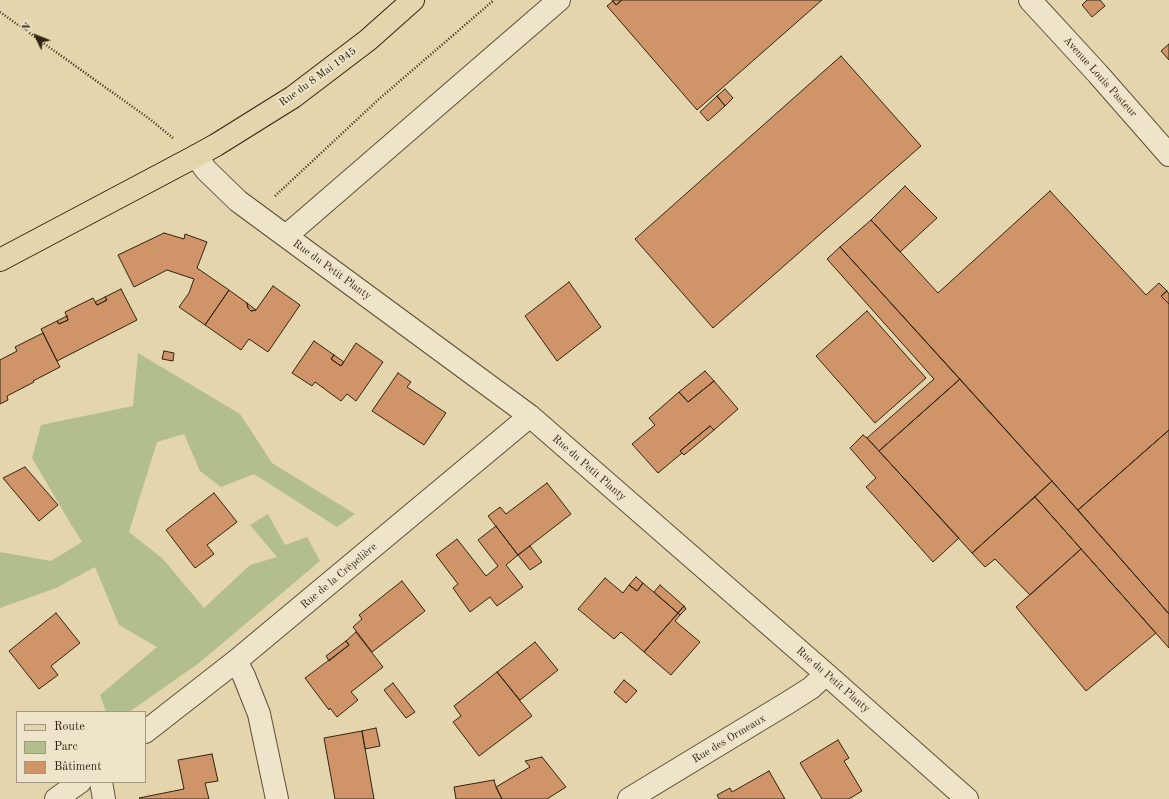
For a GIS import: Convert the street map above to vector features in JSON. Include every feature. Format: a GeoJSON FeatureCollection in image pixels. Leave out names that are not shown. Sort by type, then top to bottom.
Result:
{"type":"FeatureCollection","features":[{"type":"Feature","properties":{"kind":"main road","name":"Rue du 8 Mai 1945"},"geometry":{"type":"LineString","coordinates":[[196,156],[293,97],[368,40],[413,0]]}},
{"type":"Feature","properties":{"kind":"main road"},"geometry":{"type":"LineString","coordinates":[[0,260],[196,156]]}},
{"type":"Feature","properties":{"kind":"street"},"geometry":{"type":"LineString","coordinates":[[286,236],[559,0]]}},
{"type":"Feature","properties":{"kind":"street","name":"Avenue Louis Pasteur"},"geometry":{"type":"LineString","coordinates":[[1030,0],[1098,74],[1169,155]]}},
{"type":"Feature","properties":{"kind":"street","name":"Rue du Petit Planty"},"geometry":{"type":"LineString","coordinates":[[196,156],[206,170],[238,201],[530,416],[826,674],[966,799]]}},
{"type":"Feature","properties":{"kind":"street","name":"Rue de la Crêpelière"},"geometry":{"type":"LineString","coordinates":[[146,731],[236,661],[530,416]]}},
{"type":"Feature","properties":{"kind":"street"},"geometry":{"type":"LineString","coordinates":[[236,661],[244,676],[259,714],[277,799]]}},
{"type":"Feature","properties":{"kind":"street","name":"Rue des Ormeaux"},"geometry":{"type":"LineString","coordinates":[[629,799],[789,702],[811,688],[826,674]]}},
{"type":"Feature","properties":{"kind":"street"},"geometry":{"type":"LineString","coordinates":[[56,799],[79,783]]}},
{"type":"Feature","properties":{"kind":"street"},"geometry":{"type":"LineString","coordinates":[[101,783],[104,799]]}},
{"type":"Feature","properties":{"kind":"path"},"geometry":{"type":"LineString","coordinates":[[253,212],[276,195],[379,99],[494,0]]}},
{"type":"Feature","properties":{"kind":"path"},"geometry":{"type":"LineString","coordinates":[[0,12],[151,120],[196,156]]}},
{"type":"Feature","properties":{"kind":"green space"},"geometry":{"type":"Polygon","coordinates":[[[138,353],[240,414],[272,463],[355,514],[337,527],[254,474],[221,487],[200,471],[184,434],[157,442],[129,532],[163,559],[204,608],[250,565],[277,557],[250,525],[268,514],[285,545],[307,537],[320,561],[199,663],[130,711],[106,711],[100,695],[157,647],[119,625],[95,567],[56,588],[0,608],[0,552],[51,561],[82,542],[32,458],[41,425],[133,406],[138,353]]]}},
{"type":"Feature","properties":{"kind":"building"},"geometry":{"type":"Polygon","coordinates":[[[612,0],[622,0],[616,5],[612,0]]]}},
{"type":"Feature","properties":{"kind":"building"},"geometry":{"type":"Polygon","coordinates":[[[622,0],[822,0],[697,110],[607,6],[613,1],[616,5],[622,0]]]}},
{"type":"Feature","properties":{"kind":"building"},"geometry":{"type":"Polygon","coordinates":[[[1087,0],[1100,0],[1105,6],[1092,17],[1082,5],[1087,0]]]}},
{"type":"Feature","properties":{"kind":"building"},"geometry":{"type":"Polygon","coordinates":[[[1169,44],[1169,60],[1161,51],[1169,44]]]}},
{"type":"Feature","properties":{"kind":"building"},"geometry":{"type":"Polygon","coordinates":[[[841,56],[921,146],[713,328],[635,239],[841,56]]]}},
{"type":"Feature","properties":{"kind":"building"},"geometry":{"type":"Polygon","coordinates":[[[725,89],[733,98],[725,106],[717,96],[725,89]]]}},
{"type":"Feature","properties":{"kind":"building"},"geometry":{"type":"Polygon","coordinates":[[[717,96],[725,106],[708,121],[700,112],[717,96]]]}},
{"type":"Feature","properties":{"kind":"building"},"geometry":{"type":"Polygon","coordinates":[[[905,186],[937,218],[900,252],[871,220],[905,186]]]}},
{"type":"Feature","properties":{"kind":"building"},"geometry":{"type":"Polygon","coordinates":[[[1050,191],[1146,295],[1159,283],[1167,291],[1161,296],[1169,304],[1169,430],[1078,510],[840,247],[871,220],[938,293],[1050,191]]]}},
{"type":"Feature","properties":{"kind":"building"},"geometry":{"type":"Polygon","coordinates":[[[164,233],[184,239],[185,234],[207,242],[197,268],[229,290],[205,325],[179,307],[189,293],[194,279],[167,270],[134,287],[118,255],[164,233]]]}},
{"type":"Feature","properties":{"kind":"building"},"geometry":{"type":"Polygon","coordinates":[[[840,247],[960,379],[879,451],[867,438],[934,379],[827,259],[840,247]]]}},
{"type":"Feature","properties":{"kind":"building"},"geometry":{"type":"Polygon","coordinates":[[[569,282],[601,327],[557,361],[525,316],[569,282]]]}},
{"type":"Feature","properties":{"kind":"building"},"geometry":{"type":"Polygon","coordinates":[[[273,286],[300,305],[268,352],[249,339],[241,350],[205,325],[229,290],[247,303],[248,308],[251,311],[256,310],[273,286]]]}},
{"type":"Feature","properties":{"kind":"building"},"geometry":{"type":"Polygon","coordinates":[[[121,289],[137,320],[57,361],[41,329],[57,321],[59,324],[68,320],[65,312],[93,298],[97,305],[107,300],[105,297],[121,289]]]}},
{"type":"Feature","properties":{"kind":"building"},"geometry":{"type":"Polygon","coordinates":[[[1167,291],[1169,294],[1169,304],[1161,296],[1167,291]]]}},
{"type":"Feature","properties":{"kind":"building"},"geometry":{"type":"Polygon","coordinates":[[[105,297],[107,300],[97,305],[95,302],[105,297]]]}},
{"type":"Feature","properties":{"kind":"building"},"geometry":{"type":"Polygon","coordinates":[[[247,303],[256,310],[251,311],[248,308],[247,303]]]}},
{"type":"Feature","properties":{"kind":"building"},"geometry":{"type":"Polygon","coordinates":[[[867,311],[926,378],[875,423],[816,356],[867,311]]]}},
{"type":"Feature","properties":{"kind":"building"},"geometry":{"type":"Polygon","coordinates":[[[67,316],[68,320],[59,324],[57,321],[67,316]]]}},
{"type":"Feature","properties":{"kind":"building"},"geometry":{"type":"Polygon","coordinates":[[[43,333],[60,367],[7,396],[8,400],[0,404],[0,360],[17,351],[15,347],[43,333]]]}},
{"type":"Feature","properties":{"kind":"building"},"geometry":{"type":"Polygon","coordinates":[[[314,341],[334,355],[331,359],[341,366],[356,343],[383,362],[356,401],[347,394],[341,401],[315,382],[312,386],[292,373],[314,341]]]}},
{"type":"Feature","properties":{"kind":"building"},"geometry":{"type":"Polygon","coordinates":[[[164,351],[174,353],[173,361],[162,359],[164,351]]]}},
{"type":"Feature","properties":{"kind":"building"},"geometry":{"type":"Polygon","coordinates":[[[334,355],[344,362],[341,366],[331,359],[334,355]]]}},
{"type":"Feature","properties":{"kind":"building"},"geometry":{"type":"Polygon","coordinates":[[[705,371],[714,381],[688,402],[679,392],[705,371]]]}},
{"type":"Feature","properties":{"kind":"building"},"geometry":{"type":"Polygon","coordinates":[[[398,373],[411,382],[407,387],[446,413],[424,445],[372,411],[398,373]]]}},
{"type":"Feature","properties":{"kind":"building"},"geometry":{"type":"Polygon","coordinates":[[[960,379],[1052,481],[972,553],[879,451],[960,379]]]}},
{"type":"Feature","properties":{"kind":"building"},"geometry":{"type":"Polygon","coordinates":[[[714,381],[738,409],[714,430],[710,426],[680,451],[682,453],[658,473],[632,444],[655,425],[649,418],[679,392],[688,402],[714,381]]]}},
{"type":"Feature","properties":{"kind":"building"},"geometry":{"type":"Polygon","coordinates":[[[710,426],[714,430],[684,455],[680,451],[710,426]]]}},
{"type":"Feature","properties":{"kind":"building"},"geometry":{"type":"Polygon","coordinates":[[[1169,430],[1169,614],[1078,510],[1169,430]]]}},
{"type":"Feature","properties":{"kind":"building"},"geometry":{"type":"Polygon","coordinates":[[[863,435],[959,538],[933,562],[866,487],[876,478],[850,448],[863,435]]]}},
{"type":"Feature","properties":{"kind":"building"},"geometry":{"type":"Polygon","coordinates":[[[25,467],[58,505],[39,521],[3,478],[25,467]]]}},
{"type":"Feature","properties":{"kind":"building"},"geometry":{"type":"Polygon","coordinates":[[[1052,481],[1169,614],[1169,648],[1035,497],[1052,481]]]}},
{"type":"Feature","properties":{"kind":"building"},"geometry":{"type":"Polygon","coordinates":[[[547,483],[571,514],[518,555],[488,516],[500,507],[506,514],[547,483]]]}},
{"type":"Feature","properties":{"kind":"building"},"geometry":{"type":"Polygon","coordinates":[[[214,493],[237,522],[207,545],[214,554],[195,568],[166,530],[214,493]]]}},
{"type":"Feature","properties":{"kind":"building"},"geometry":{"type":"Polygon","coordinates":[[[1035,497],[1081,549],[1030,595],[995,559],[985,567],[972,553],[1035,497]]]}},
{"type":"Feature","properties":{"kind":"building"},"geometry":{"type":"Polygon","coordinates":[[[496,526],[518,555],[506,565],[523,587],[497,606],[490,597],[470,612],[453,588],[458,584],[436,555],[457,539],[486,576],[498,566],[478,540],[496,526]]]}},
{"type":"Feature","properties":{"kind":"building"},"geometry":{"type":"Polygon","coordinates":[[[530,546],[542,562],[530,570],[518,555],[530,546]]]}},
{"type":"Feature","properties":{"kind":"building"},"geometry":{"type":"Polygon","coordinates":[[[1081,549],[1156,633],[1086,691],[1016,607],[1081,549]]]}},
{"type":"Feature","properties":{"kind":"building"},"geometry":{"type":"Polygon","coordinates":[[[636,577],[643,583],[637,591],[629,585],[636,577]]]}},
{"type":"Feature","properties":{"kind":"building"},"geometry":{"type":"Polygon","coordinates":[[[605,578],[623,593],[629,585],[637,591],[643,583],[678,613],[644,652],[621,632],[614,639],[578,609],[605,578]]]}},
{"type":"Feature","properties":{"kind":"building"},"geometry":{"type":"Polygon","coordinates":[[[402,581],[425,611],[372,652],[353,627],[362,619],[359,615],[402,581]]]}},
{"type":"Feature","properties":{"kind":"building"},"geometry":{"type":"Polygon","coordinates":[[[660,585],[684,606],[678,613],[654,592],[660,585]]]}},
{"type":"Feature","properties":{"kind":"building"},"geometry":{"type":"Polygon","coordinates":[[[684,606],[686,609],[680,615],[678,613],[684,606]]]}},
{"type":"Feature","properties":{"kind":"building"},"geometry":{"type":"Polygon","coordinates":[[[56,613],[80,643],[51,666],[58,675],[39,689],[9,651],[56,613]]]}},
{"type":"Feature","properties":{"kind":"building"},"geometry":{"type":"Polygon","coordinates":[[[678,613],[680,615],[675,621],[700,642],[671,675],[644,652],[678,613]]]}},
{"type":"Feature","properties":{"kind":"building"},"geometry":{"type":"Polygon","coordinates":[[[356,632],[383,667],[351,692],[358,700],[337,717],[330,708],[329,710],[305,678],[349,645],[346,641],[356,632]]]}},
{"type":"Feature","properties":{"kind":"building"},"geometry":{"type":"Polygon","coordinates":[[[346,641],[349,645],[329,661],[326,656],[346,641]]]}},
{"type":"Feature","properties":{"kind":"building"},"geometry":{"type":"Polygon","coordinates":[[[535,642],[558,670],[520,700],[497,672],[535,642]]]}},
{"type":"Feature","properties":{"kind":"building"},"geometry":{"type":"Polygon","coordinates":[[[497,672],[532,716],[479,756],[453,722],[461,716],[454,706],[497,672]]]}},
{"type":"Feature","properties":{"kind":"building"},"geometry":{"type":"Polygon","coordinates":[[[624,680],[637,691],[626,703],[614,692],[624,680]]]}},
{"type":"Feature","properties":{"kind":"building"},"geometry":{"type":"Polygon","coordinates":[[[393,683],[415,712],[406,718],[384,690],[393,683]]]}},
{"type":"Feature","properties":{"kind":"building"},"geometry":{"type":"Polygon","coordinates":[[[376,728],[380,746],[365,749],[362,731],[376,728]]]}},
{"type":"Feature","properties":{"kind":"building"},"geometry":{"type":"Polygon","coordinates":[[[362,731],[374,799],[335,799],[324,738],[362,731]]]}},
{"type":"Feature","properties":{"kind":"building"},"geometry":{"type":"Polygon","coordinates":[[[838,740],[849,758],[844,761],[862,791],[849,799],[822,799],[800,763],[838,740]]]}},
{"type":"Feature","properties":{"kind":"building"},"geometry":{"type":"Polygon","coordinates":[[[212,754],[218,781],[205,783],[209,799],[139,798],[184,789],[178,760],[212,754]]]}},
{"type":"Feature","properties":{"kind":"building"},"geometry":{"type":"Polygon","coordinates":[[[542,757],[566,787],[547,799],[502,799],[496,787],[530,767],[525,761],[542,757]]]}},
{"type":"Feature","properties":{"kind":"building"},"geometry":{"type":"Polygon","coordinates":[[[769,771],[785,799],[719,799],[717,795],[730,788],[732,792],[769,771]]]}},
{"type":"Feature","properties":{"kind":"building"},"geometry":{"type":"Polygon","coordinates":[[[494,780],[502,799],[456,799],[454,787],[494,780]]]}}]}
